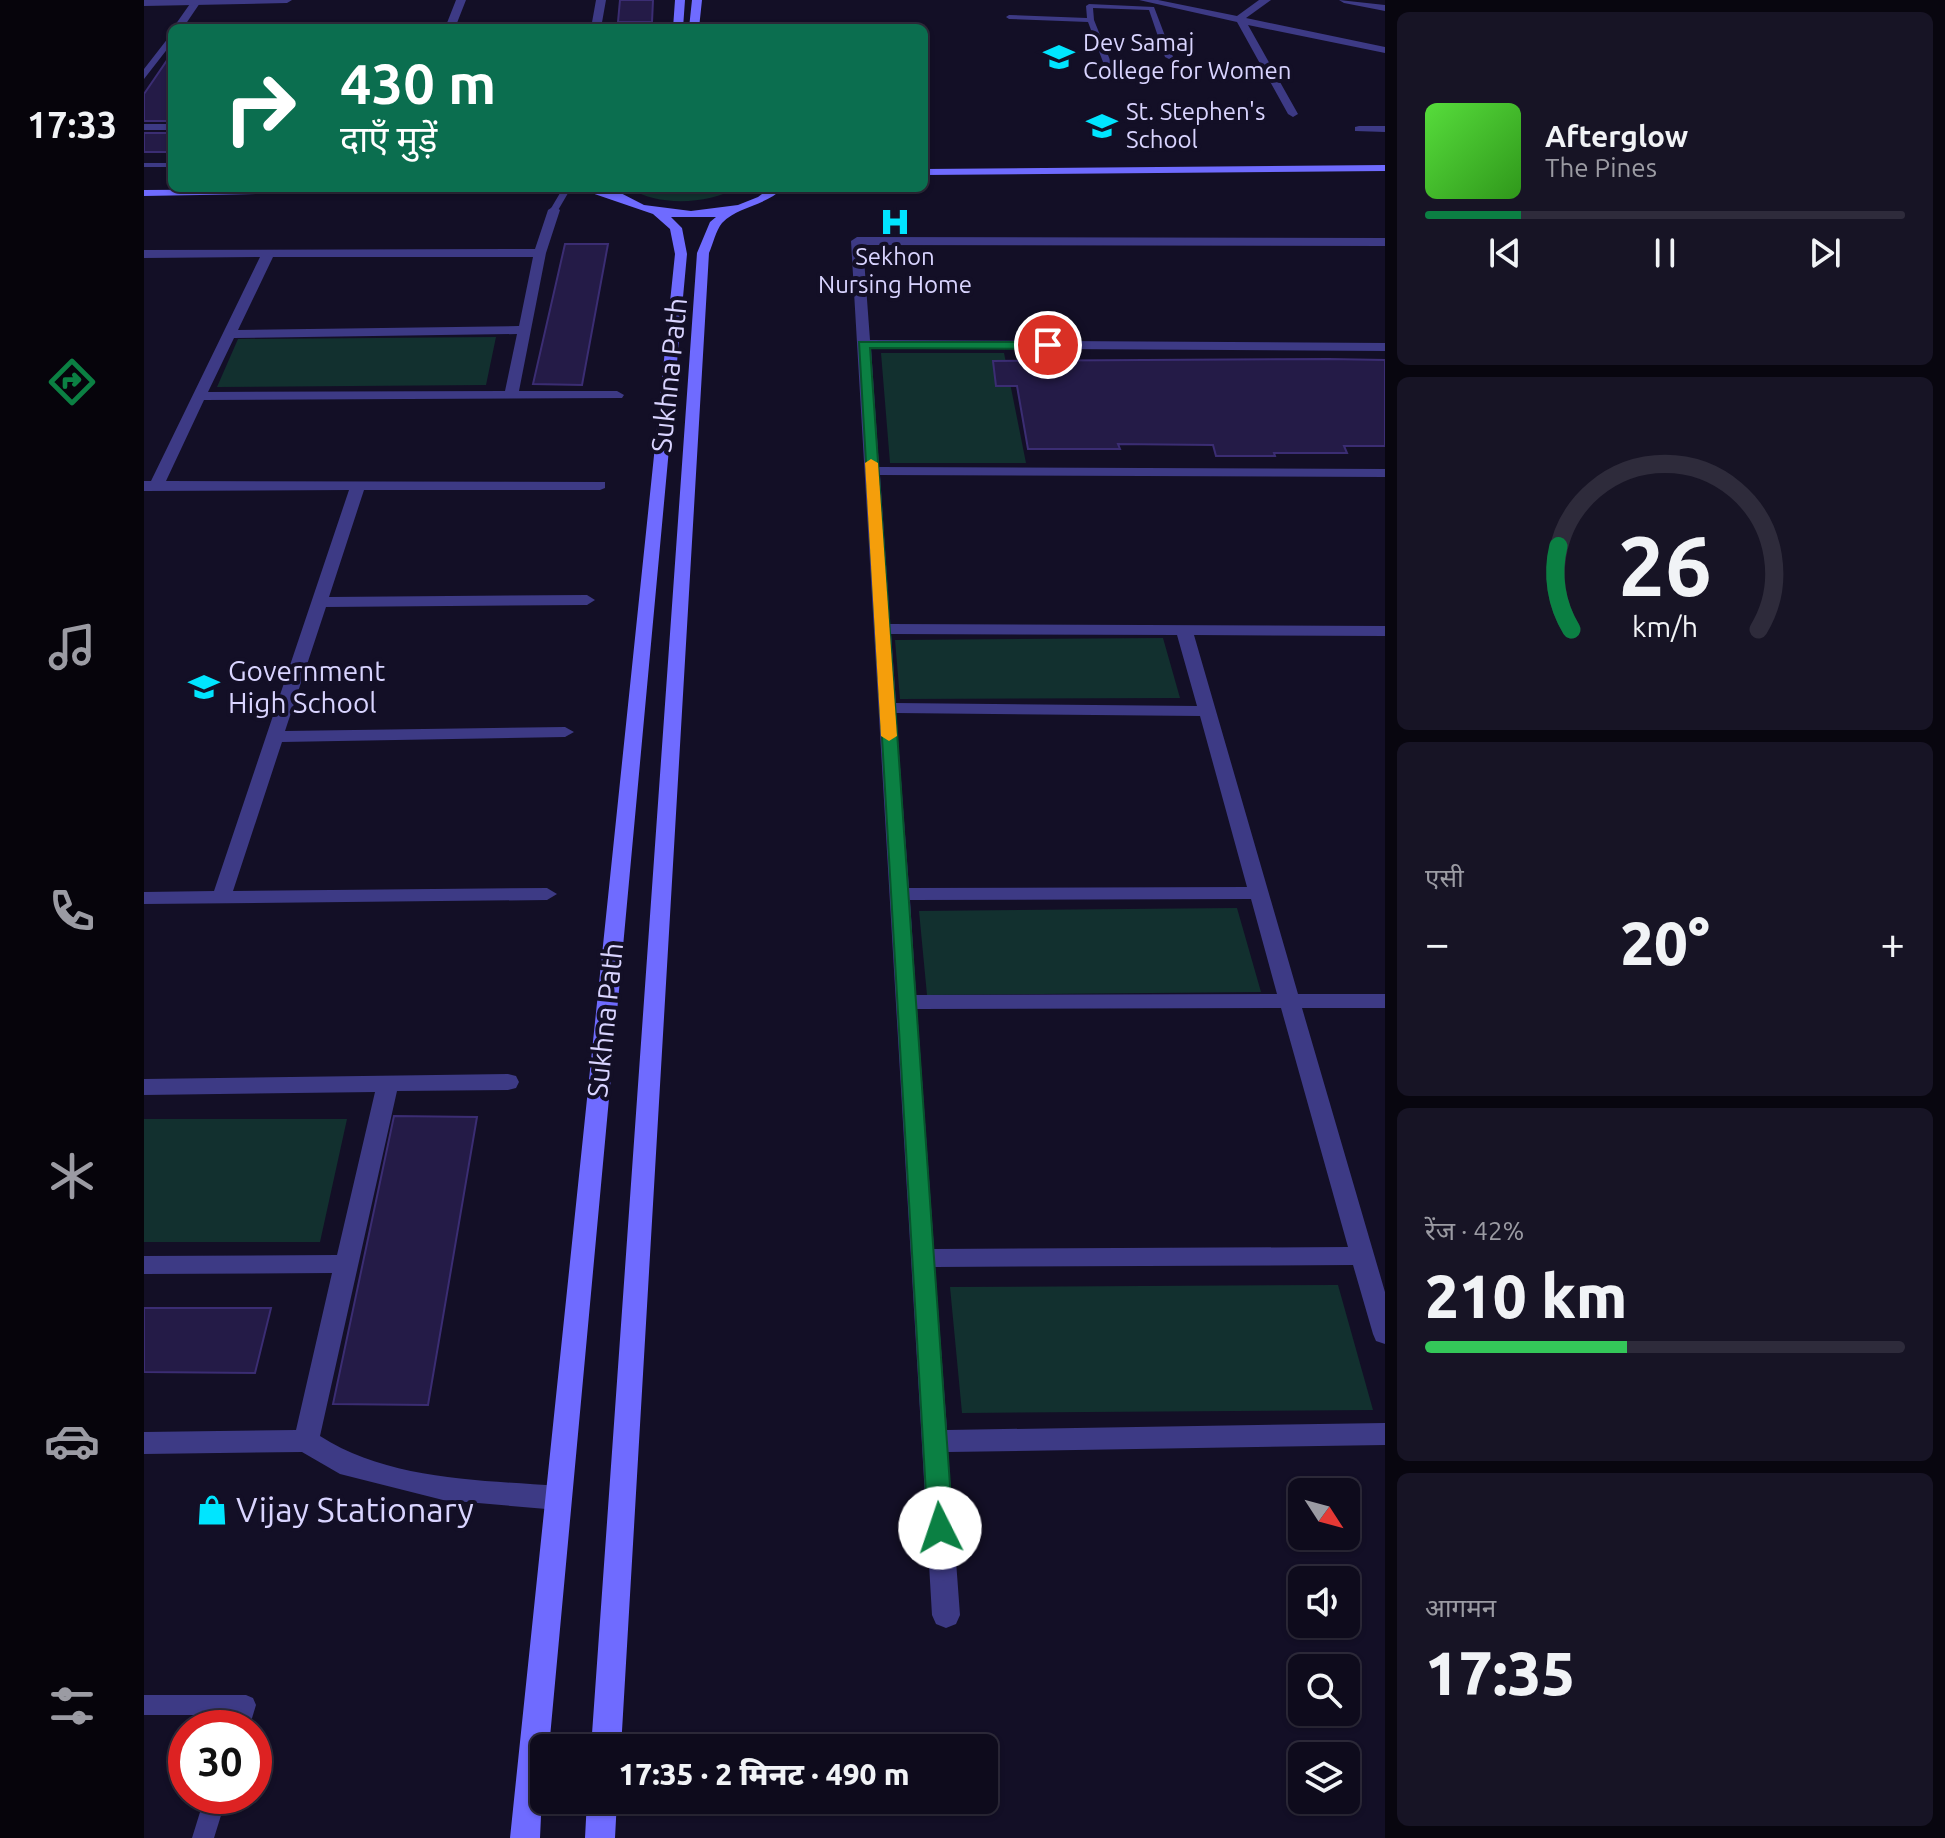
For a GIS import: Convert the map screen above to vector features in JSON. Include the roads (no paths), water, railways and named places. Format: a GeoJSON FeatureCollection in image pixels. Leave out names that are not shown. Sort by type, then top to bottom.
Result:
{"type":"FeatureCollection","features":[{"type":"Feature","properties":{"kind":"main road"},"geometry":{"type":"LineString","coordinates":[[678,24],[680,0]]}},
{"type":"Feature","properties":{"kind":"main road"},"geometry":{"type":"LineString","coordinates":[[694,24],[697,0]]}},
{"type":"Feature","properties":{"kind":"main road"},"geometry":{"type":"LineString","coordinates":[[928,172],[1385,168]]}},
{"type":"Feature","properties":{"kind":"main road"},"geometry":{"type":"LineString","coordinates":[[928,181],[1385,177]]}},
{"type":"Feature","properties":{"kind":"main road"},"geometry":{"type":"LineString","coordinates":[[144,186],[168,185]]}},
{"type":"Feature","properties":{"kind":"main road"},"geometry":{"type":"LineString","coordinates":[[144,193],[201,192]]}},
{"type":"Feature","properties":{"kind":"main road"},"geometry":{"type":"LineString","coordinates":[[608,192],[657,211],[697,213],[737,209],[760,201],[773,192]]}},
{"type":"Feature","properties":{"kind":"main road","name":"Sukhna Path"},"geometry":{"type":"LineString","coordinates":[[607,1734],[703,253],[716,222],[737,209]]}},
{"type":"Feature","properties":{"kind":"main road","name":"Sukhna Path"},"geometry":{"type":"LineString","coordinates":[[525,1838],[681,254],[676,228],[657,211]]}},
{"type":"Feature","properties":{"kind":"main road"},"geometry":{"type":"LineString","coordinates":[[600,1838],[601,1814]]}},
{"type":"Feature","properties":{"kind":"street"},"geometry":{"type":"LineString","coordinates":[[144,3],[287,0]]}},
{"type":"Feature","properties":{"kind":"street"},"geometry":{"type":"LineString","coordinates":[[452,24],[461,0]]}},
{"type":"Feature","properties":{"kind":"street"},"geometry":{"type":"LineString","coordinates":[[597,24],[601,0]]}},
{"type":"Feature","properties":{"kind":"street"},"geometry":{"type":"LineString","coordinates":[[1144,0],[1384,49]]}},
{"type":"Feature","properties":{"kind":"street"},"geometry":{"type":"LineString","coordinates":[[1172,0],[1241,18],[1293,114]]}},
{"type":"Feature","properties":{"kind":"street"},"geometry":{"type":"LineString","coordinates":[[1241,18],[1266,0]]}},
{"type":"Feature","properties":{"kind":"street"},"geometry":{"type":"LineString","coordinates":[[1344,0],[1385,8]]}},
{"type":"Feature","properties":{"kind":"street"},"geometry":{"type":"LineString","coordinates":[[181,24],[195,3]]}},
{"type":"Feature","properties":{"kind":"street"},"geometry":{"type":"LineString","coordinates":[[144,76],[168,42]]}},
{"type":"Feature","properties":{"kind":"street"},"geometry":{"type":"LineString","coordinates":[[144,127],[168,127]]}},
{"type":"Feature","properties":{"kind":"street"},"geometry":{"type":"LineString","coordinates":[[1359,129],[1385,129]]}},
{"type":"Feature","properties":{"kind":"street"},"geometry":{"type":"LineString","coordinates":[[511,396],[540,253],[554,210]]}},
{"type":"Feature","properties":{"kind":"street"},"geometry":{"type":"LineString","coordinates":[[946,1615],[857,241],[1385,242]]}},
{"type":"Feature","properties":{"kind":"street"},"geometry":{"type":"LineString","coordinates":[[144,254],[540,253]]}},
{"type":"Feature","properties":{"kind":"street"},"geometry":{"type":"LineString","coordinates":[[268,254],[200,396],[150,486],[357,488],[600,485]]}},
{"type":"Feature","properties":{"kind":"street"},"geometry":{"type":"LineString","coordinates":[[230,334],[524,330]]}},
{"type":"Feature","properties":{"kind":"street"},"geometry":{"type":"LineString","coordinates":[[864,344],[1385,347]]}},
{"type":"Feature","properties":{"kind":"street"},"geometry":{"type":"LineString","coordinates":[[200,396],[617,395]]}},
{"type":"Feature","properties":{"kind":"street"},"geometry":{"type":"LineString","coordinates":[[872,471],[1385,473]]}},
{"type":"Feature","properties":{"kind":"street"},"geometry":{"type":"LineString","coordinates":[[221,898],[357,488]]}},
{"type":"Feature","properties":{"kind":"street"},"geometry":{"type":"LineString","coordinates":[[319,602],[587,600]]}},
{"type":"Feature","properties":{"kind":"street"},"geometry":{"type":"LineString","coordinates":[[882,629],[1385,631]]}},
{"type":"Feature","properties":{"kind":"street"},"geometry":{"type":"LineString","coordinates":[[1184,631],[1385,1334]]}},
{"type":"Feature","properties":{"kind":"street"},"geometry":{"type":"LineString","coordinates":[[887,708],[1207,711]]}},
{"type":"Feature","properties":{"kind":"street"},"geometry":{"type":"LineString","coordinates":[[274,737],[565,732]]}},
{"type":"Feature","properties":{"kind":"street"},"geometry":{"type":"LineString","coordinates":[[899,894],[1259,893]]}},
{"type":"Feature","properties":{"kind":"street"},"geometry":{"type":"LineString","coordinates":[[144,898],[547,894]]}},
{"type":"Feature","properties":{"kind":"street"},"geometry":{"type":"LineString","coordinates":[[907,1002],[1385,1001]]}},
{"type":"Feature","properties":{"kind":"street"},"geometry":{"type":"LineString","coordinates":[[144,1087],[508,1082]]}},
{"type":"Feature","properties":{"kind":"street"},"geometry":{"type":"LineString","coordinates":[[306,1441],[388,1084]]}},
{"type":"Feature","properties":{"kind":"street"},"geometry":{"type":"LineString","coordinates":[[923,1258],[1363,1256]]}},
{"type":"Feature","properties":{"kind":"street"},"geometry":{"type":"LineString","coordinates":[[144,1265],[347,1264]]}},
{"type":"Feature","properties":{"kind":"street"},"geometry":{"type":"LineString","coordinates":[[935,1441],[1385,1434]]}},
{"type":"Feature","properties":{"kind":"street"},"geometry":{"type":"LineString","coordinates":[[144,1443],[306,1441],[340,1463],[443,1488],[558,1498]]}},
{"type":"Feature","properties":{"kind":"lane"},"geometry":{"type":"LineString","coordinates":[[1110,70],[1091,20],[1089,6],[1152,8],[1169,57]]}},
{"type":"Feature","properties":{"kind":"lane"},"geometry":{"type":"LineString","coordinates":[[1009,17],[1091,20]]}},
{"type":"Feature","properties":{"kind":"lane"},"geometry":{"type":"LineString","coordinates":[[144,165],[168,165]]}},
{"type":"Feature","properties":{"kind":"lane"},"geometry":{"type":"LineString","coordinates":[[554,210],[565,192]]}},
{"type":"Feature","properties":{"kind":"lane"},"geometry":{"type":"LineString","coordinates":[[144,1705],[246,1705],[244,1710]]}},
{"type":"Feature","properties":{"kind":"lane"},"geometry":{"type":"LineString","coordinates":[[203,1838],[210,1814]]}},
{"type":"Feature","properties":{"kind":"place","name":"Dev Samaj College for Women"},"geometry":{"type":"Point","coordinates":[1059,57]}},
{"type":"Feature","properties":{"kind":"place","name":"St. Stephen's School"},"geometry":{"type":"Point","coordinates":[1102,126]}},
{"type":"Feature","properties":{"kind":"place","name":"Sekhon Nursing Home"},"geometry":{"type":"Point","coordinates":[895,222]}},
{"type":"Feature","properties":{"kind":"place","name":"Government High School"},"geometry":{"type":"Point","coordinates":[204,687]}},
{"type":"Feature","properties":{"kind":"place","name":"Vijay Stationary"},"geometry":{"type":"Point","coordinates":[212,1510]}}]}
